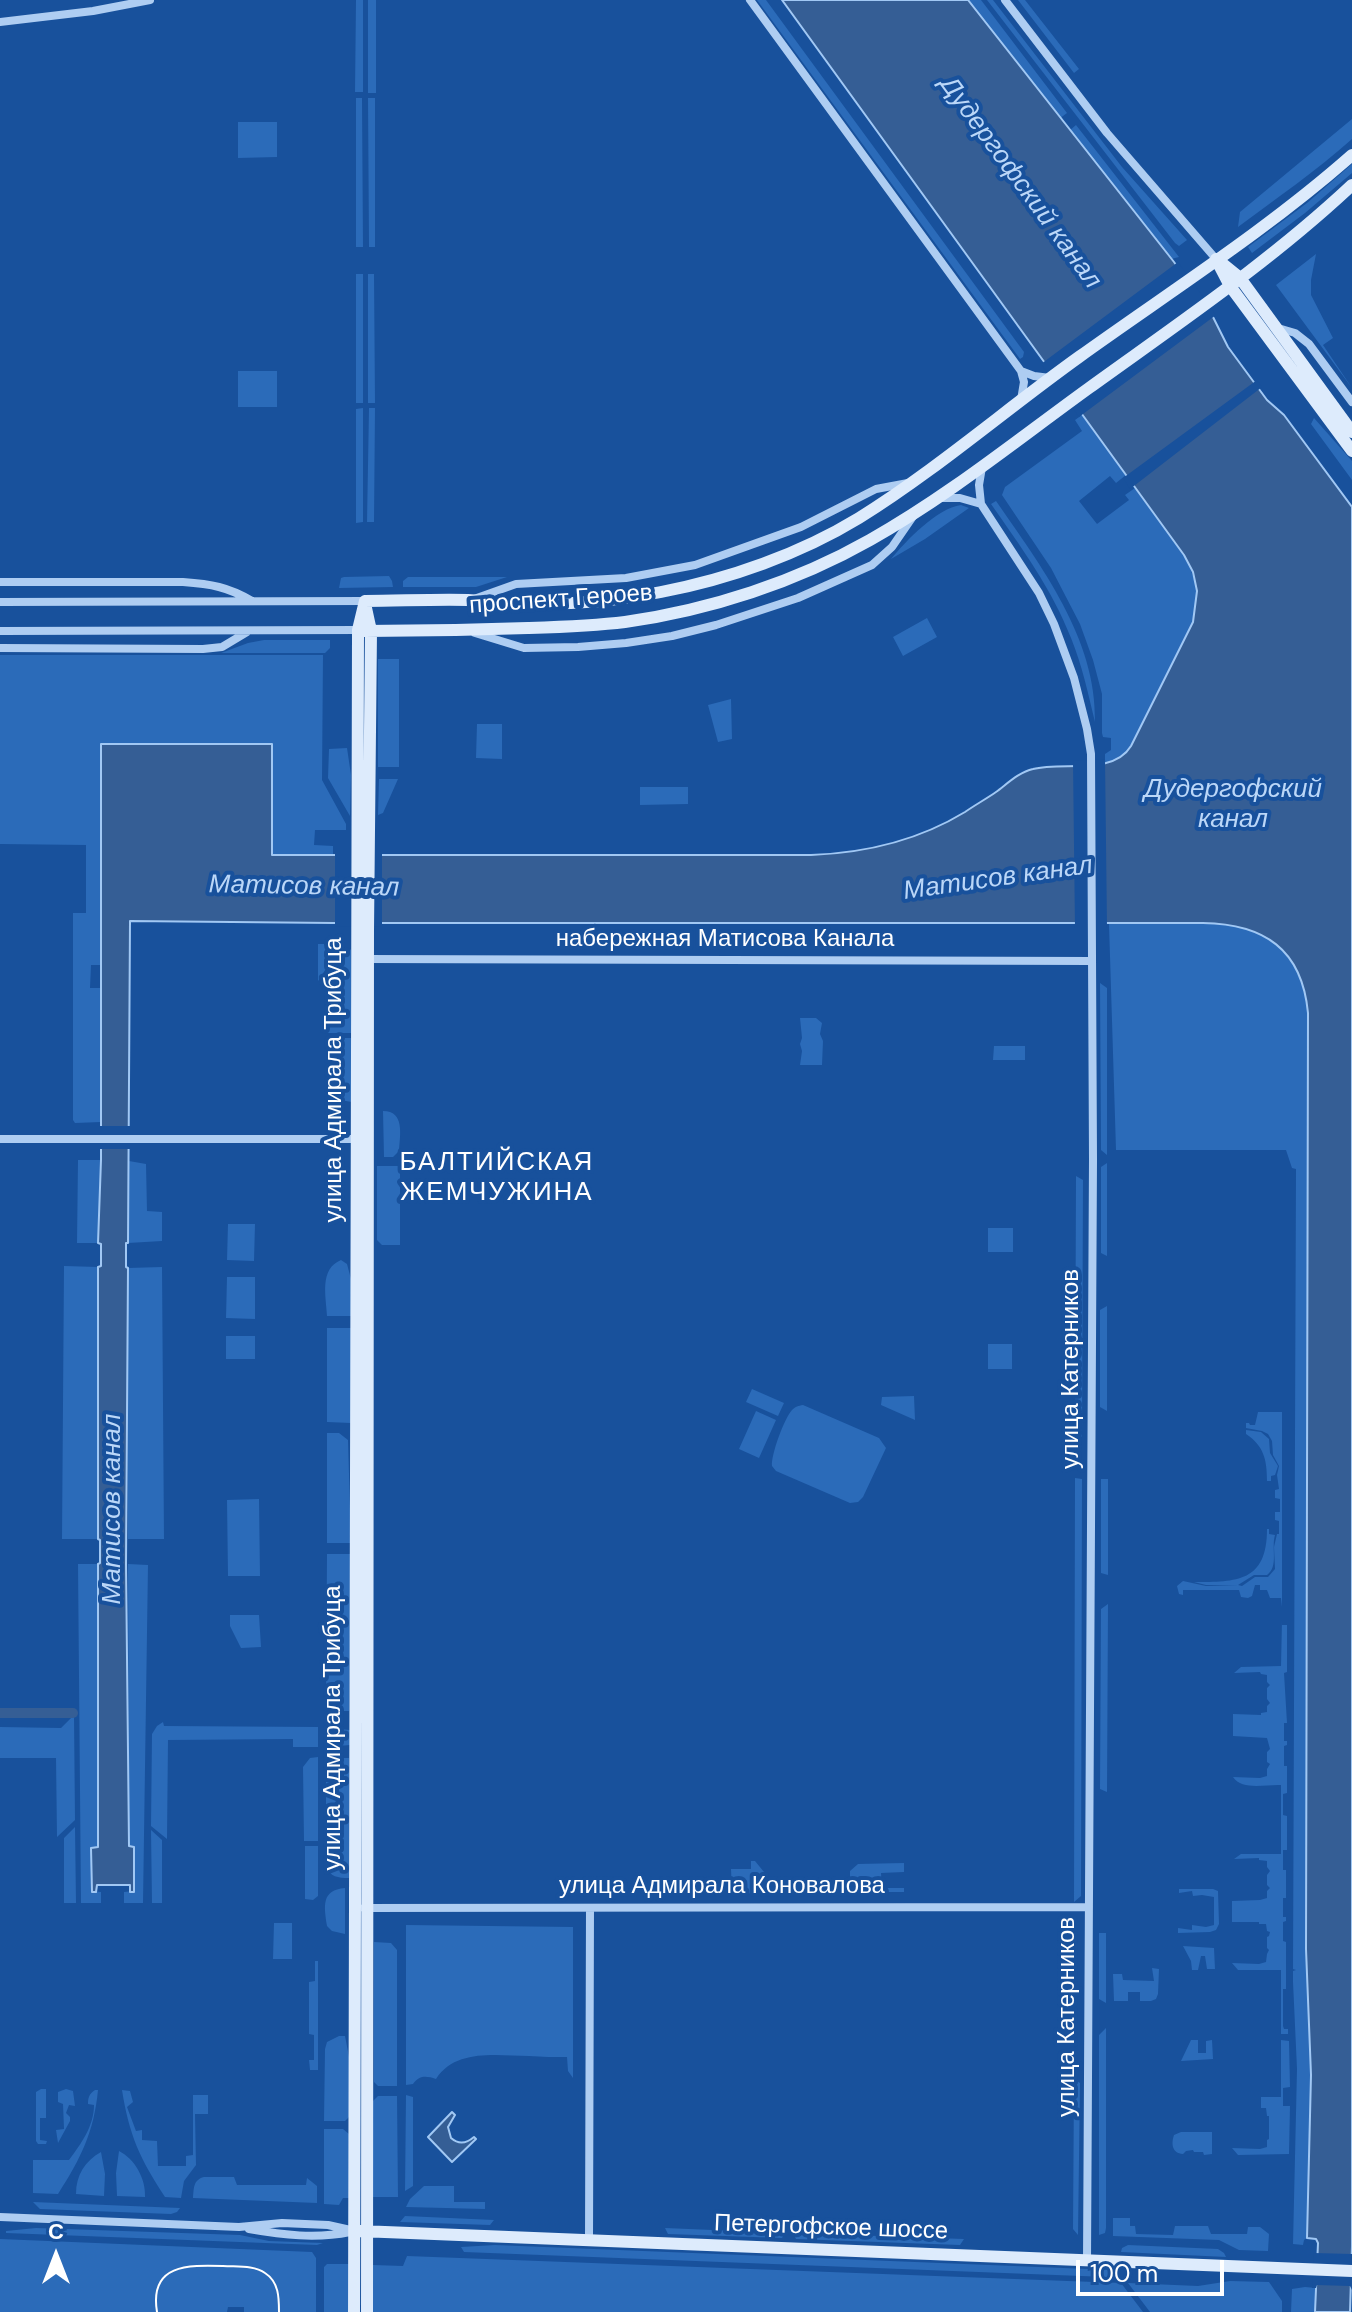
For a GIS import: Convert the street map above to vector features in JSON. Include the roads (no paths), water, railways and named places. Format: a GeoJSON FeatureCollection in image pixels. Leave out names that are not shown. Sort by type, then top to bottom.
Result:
{"type":"FeatureCollection","features":[{"type":"Feature","properties":{"kind":"street"},"geometry":{"type":"LineString","coordinates":[[0,22],[150,0]]}},
{"type":"Feature","properties":{"kind":"street"},"geometry":{"type":"LineString","coordinates":[[750,0],[1021,371],[1024,382],[1021,400]]}},
{"type":"Feature","properties":{"kind":"street"},"geometry":{"type":"LineString","coordinates":[[1005,0],[1107,133],[1275,327],[1352,432]]}},
{"type":"Feature","properties":{"kind":"street"},"geometry":{"type":"LineString","coordinates":[[1216,259],[1293,205],[1352,155]]}},
{"type":"Feature","properties":{"kind":"street"},"geometry":{"type":"LineString","coordinates":[[1235,282],[1352,185]]}},
{"type":"Feature","properties":{"kind":"street","name":"проспект Героев"},"geometry":{"type":"LineString","coordinates":[[0,602],[469,600],[517,604],[576,603],[633,597],[702,583],[799,548],[856,519],[913,482],[1050,378],[1216,259]]}},
{"type":"Feature","properties":{"kind":"street"},"geometry":{"type":"LineString","coordinates":[[1235,282],[1352,451]]}},
{"type":"Feature","properties":{"kind":"street","name":"проспект Героев"},"geometry":{"type":"LineString","coordinates":[[0,631],[467,630],[578,626],[624,622],[708,604],[807,571],[869,541],[917,512],[1235,282]]}},
{"type":"Feature","properties":{"kind":"street"},"geometry":{"type":"LineString","coordinates":[[1275,327],[1295,333],[1309,344],[1352,402]]}},
{"type":"Feature","properties":{"kind":"street"},"geometry":{"type":"LineString","coordinates":[[1021,371],[1050,378]]}},
{"type":"Feature","properties":{"kind":"street"},"geometry":{"type":"LineString","coordinates":[[936,498],[960,498],[981,504],[979,485],[982,466]]}},
{"type":"Feature","properties":{"kind":"street"},"geometry":{"type":"LineString","coordinates":[[469,600],[516,584],[605,581],[695,565],[801,527],[876,489],[913,482]]}},
{"type":"Feature","properties":{"kind":"street","name":"улица Катерников"},"geometry":{"type":"LineString","coordinates":[[981,504],[1032,582],[1054,624],[1074,678],[1091,754],[1093,1159],[1087,2260]]}},
{"type":"Feature","properties":{"kind":"street"},"geometry":{"type":"LineString","coordinates":[[467,630],[524,648],[626,643],[716,625],[798,598],[872,565],[892,547],[917,512]]}},
{"type":"Feature","properties":{"kind":"street"},"geometry":{"type":"LineString","coordinates":[[0,582],[212,584],[235,591],[252,601]]}},
{"type":"Feature","properties":{"kind":"street","name":"улица Адмирала Трибуца"},"geometry":{"type":"LineString","coordinates":[[365,601],[361,2231],[367,2312]]}},
{"type":"Feature","properties":{"kind":"street"},"geometry":{"type":"LineString","coordinates":[[0,648],[203,649],[222,647],[251,630]]}},
{"type":"Feature","properties":{"kind":"street","name":"набережная Матисова Канала"},"geometry":{"type":"LineString","coordinates":[[362,959],[1092,961]]}},
{"type":"Feature","properties":{"kind":"street"},"geometry":{"type":"LineString","coordinates":[[0,1139],[362,1139]]}},
{"type":"Feature","properties":{"kind":"street","name":"улица Адмирала Коновалова"},"geometry":{"type":"LineString","coordinates":[[361,1908],[1089,1907]]}},
{"type":"Feature","properties":{"kind":"street"},"geometry":{"type":"LineString","coordinates":[[589,2240],[590,1908]]}},
{"type":"Feature","properties":{"kind":"street","name":"Петергофское шоссе"},"geometry":{"type":"LineString","coordinates":[[0,2217],[239,2227],[293,2223],[361,2231],[1352,2271]]}},
{"type":"Feature","properties":{"kind":"street","name":"улица Адмирала Трибуца"},"geometry":{"type":"LineString","coordinates":[[354,2312],[361,2231]]}},
{"type":"Feature","properties":{"kind":"water","name":"Дудергофский канал"},"geometry":{"type":"Polygon","coordinates":[[[782,0],[968,0],[1174,262],[1213,317],[1228,347],[1267,400],[1284,415],[1352,507],[1350,2312],[1315,2312],[1318,2243],[1316,2239],[1307,2238],[1311,2075],[1306,1949],[1308,1013],[1298,972],[1288,957],[1276,944],[1244,928],[1203,923],[130,921],[126,1563],[129,1846],[134,1847],[134,1892],[130,1892],[130,1885],[97,1885],[96,1892],[92,1892],[91,1848],[98,1847],[101,744],[272,744],[272,855],[831,854],[871,848],[929,830],[965,812],[1028,771],[1100,764],[1123,755],[1131,746],[1193,622],[1197,591],[1193,572],[1184,555],[782,0]]]}},
{"type":"Feature","properties":{"kind":"water"},"geometry":{"type":"Polygon","coordinates":[[[452,2112],[455,2115],[448,2127],[451,2138],[460,2142],[476,2139],[452,2162],[428,2137],[452,2112]]]}},
{"type":"Feature","properties":{"kind":"waterway"},"geometry":{"type":"LineString","coordinates":[[0,1713],[73,1713]]}},
{"type":"Feature","properties":{"kind":"tram line"},"geometry":{"type":"LineString","coordinates":[[157,2312],[156,2296],[165,2276],[185,2267],[197,2266],[261,2270],[276,2286],[279,2312]]}},
{"type":"Feature","properties":{"kind":"district","name":"БАЛТИЙСКАЯ ЖЕМЧУЖИНА"},"geometry":{"type":"Point","coordinates":[497,1178]}},
{"type":"Feature","properties":{"kind":"water label","name":"Матисов канал"},"geometry":{"type":"Point","coordinates":[998,879]}},
{"type":"Feature","properties":{"kind":"water label","name":"Матисов канал"},"geometry":{"type":"Point","coordinates":[304,887]}},
{"type":"Feature","properties":{"kind":"water label","name":"Матисов канал"},"geometry":{"type":"Point","coordinates":[113,1509]}}]}
